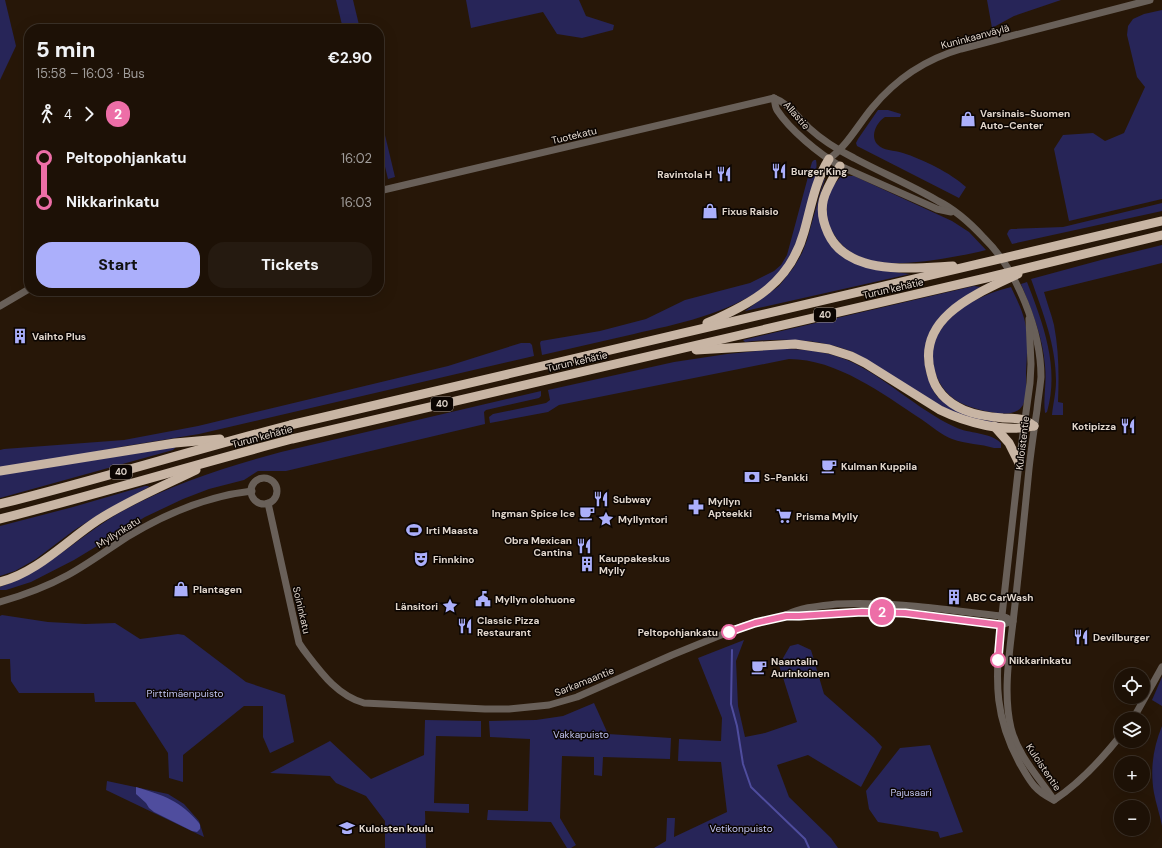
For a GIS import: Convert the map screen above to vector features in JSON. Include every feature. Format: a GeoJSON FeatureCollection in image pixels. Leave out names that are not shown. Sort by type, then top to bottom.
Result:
{"type":"FeatureCollection","features":[{"type":"Feature","properties":{"kind":"highway"},"geometry":{"type":"LineString","coordinates":[[684,333],[746,305],[774,283],[789,267],[801,242],[818,179],[829,159]]}},
{"type":"Feature","properties":{"kind":"highway"},"geometry":{"type":"LineString","coordinates":[[840,166],[826,190],[822,204],[822,213],[825,226],[830,238],[838,249],[866,264],[891,268],[978,264]]}},
{"type":"Feature","properties":{"kind":"highway","name":"Turun kehätie"},"geometry":{"type":"LineString","coordinates":[[0,504],[65,488],[242,437],[1162,221]]}},
{"type":"Feature","properties":{"kind":"highway","name":"Turun kehätie"},"geometry":{"type":"LineString","coordinates":[[0,519],[72,501],[220,458],[292,439],[986,278],[1162,235]]}},
{"type":"Feature","properties":{"kind":"highway"},"geometry":{"type":"LineString","coordinates":[[1034,426],[984,415],[959,407],[948,401],[934,382],[928,360],[929,349],[937,327],[956,308],[968,299],[990,287],[1038,265]]}},
{"type":"Feature","properties":{"kind":"highway"},"geometry":{"type":"LineString","coordinates":[[665,352],[784,344],[805,345],[829,349],[851,356],[865,363],[940,410],[953,416],[974,423],[994,426],[1024,424]]}},
{"type":"Feature","properties":{"kind":"highway"},"geometry":{"type":"LineString","coordinates":[[994,426],[1008,443],[1019,463]]}},
{"type":"Feature","properties":{"kind":"highway"},"geometry":{"type":"LineString","coordinates":[[0,471],[175,443],[242,437]]}},
{"type":"Feature","properties":{"kind":"highway"},"geometry":{"type":"LineString","coordinates":[[0,582],[22,574],[37,565],[116,509],[220,458]]}},
{"type":"Feature","properties":{"kind":"street","name":"Kuninkaanväylä"},"geometry":{"type":"LineString","coordinates":[[829,159],[840,150],[883,96],[908,74],[939,56],[1150,0]]}},
{"type":"Feature","properties":{"kind":"street","name":"Allastie"},"geometry":{"type":"LineString","coordinates":[[774,98],[784,102],[824,141],[840,150]]}},
{"type":"Feature","properties":{"kind":"street","name":"Allastie"},"geometry":{"type":"LineString","coordinates":[[774,98],[776,109],[788,123],[807,142],[840,166]]}},
{"type":"Feature","properties":{"kind":"street","name":"Tuotekatu"},"geometry":{"type":"LineString","coordinates":[[384,190],[774,98]]}},
{"type":"Feature","properties":{"kind":"street"},"geometry":{"type":"LineString","coordinates":[[840,150],[840,166]]}},
{"type":"Feature","properties":{"kind":"street","name":"Kuloistentie"},"geometry":{"type":"LineString","coordinates":[[840,150],[940,202],[973,226],[986,239],[1015,279],[1034,327],[1040,365],[1040,377],[1013,621],[1009,662],[1008,700],[1010,726],[1022,755],[1054,800]]}},
{"type":"Feature","properties":{"kind":"street","name":"Kuloistentie"},"geometry":{"type":"LineString","coordinates":[[840,166],[937,208],[954,212]]}},
{"type":"Feature","properties":{"kind":"street"},"geometry":{"type":"LineString","coordinates":[[0,306],[24,292]]}},
{"type":"Feature","properties":{"kind":"street","name":"Kuloistentie"},"geometry":{"type":"LineString","coordinates":[[1029,315],[1030,383],[1019,463],[1001,625],[997,687],[1004,729],[1016,756],[1032,783],[1040,793],[1054,800]]}},
{"type":"Feature","properties":{"kind":"street"},"geometry":{"type":"LineString","coordinates":[[265,478],[272,480],[277,486],[277,495],[268,503],[264,504],[257,501],[252,494],[252,486],[258,480],[265,478]]}},
{"type":"Feature","properties":{"kind":"street","name":"Myllynkatu"},"geometry":{"type":"LineString","coordinates":[[0,602],[32,592],[69,575],[138,531],[173,513],[215,497],[226,494],[252,491]]}},
{"type":"Feature","properties":{"kind":"street","name":"Soininkatu"},"geometry":{"type":"LineString","coordinates":[[268,503],[299,643],[332,685],[345,695],[355,700]]}},
{"type":"Feature","properties":{"kind":"street","name":"Sarkamaantie"},"geometry":{"type":"LineString","coordinates":[[786,616],[798,609],[857,603],[906,605],[1002,616],[1013,621]]}},
{"type":"Feature","properties":{"kind":"street","name":"Sarkamaantie"},"geometry":{"type":"LineString","coordinates":[[355,700],[376,704],[485,709],[549,706],[577,697],[672,655],[743,626],[786,616],[887,612],[1001,625],[1013,621]]}},
{"type":"Feature","properties":{"kind":"street"},"geometry":{"type":"LineString","coordinates":[[1137,712],[1162,667]]}},
{"type":"Feature","properties":{"kind":"street"},"geometry":{"type":"LineString","coordinates":[[1054,800],[1080,780],[1114,743]]}},
{"type":"Feature","properties":{"kind":"green space"},"geometry":{"type":"Polygon","coordinates":[[[0,0],[5,0],[16,46],[0,80],[0,0]]]}},
{"type":"Feature","properties":{"kind":"green space"},"geometry":{"type":"Polygon","coordinates":[[[336,0],[353,0],[359,24],[342,24],[336,0]]]}},
{"type":"Feature","properties":{"kind":"green space"},"geometry":{"type":"Polygon","coordinates":[[[466,0],[579,0],[586,16],[614,25],[613,30],[582,38],[557,34],[543,12],[471,28],[466,0]]]}},
{"type":"Feature","properties":{"kind":"green space"},"geometry":{"type":"Polygon","coordinates":[[[987,0],[1061,0],[1014,16],[992,28],[987,0]]]}},
{"type":"Feature","properties":{"kind":"green space"},"geometry":{"type":"Polygon","coordinates":[[[1162,10],[1162,199],[1069,221],[1054,149],[1063,135],[1093,133],[1105,141],[1124,133],[1145,87],[1137,77],[1127,35],[1128,26],[1133,19],[1144,14],[1162,10]]]}},
{"type":"Feature","properties":{"kind":"green space"},"geometry":{"type":"Polygon","coordinates":[[[878,110],[888,110],[901,114],[900,117],[885,117],[879,122],[874,133],[877,144],[885,149],[903,153],[919,159],[936,167],[960,182],[966,187],[959,198],[857,146],[856,143],[858,139],[878,110]]]}},
{"type":"Feature","properties":{"kind":"green space"},"geometry":{"type":"Polygon","coordinates":[[[384,131],[395,177],[388,179],[384,163],[384,131]]]}},
{"type":"Feature","properties":{"kind":"green space"},"geometry":{"type":"Polygon","coordinates":[[[816,160],[817,165],[815,178],[799,237],[790,260],[780,273],[765,286],[749,297],[712,314],[653,330],[542,355],[541,341],[600,331],[646,319],[685,300],[750,283],[774,271],[781,265],[787,255],[812,162],[816,160]]]}},
{"type":"Feature","properties":{"kind":"green space"},"geometry":{"type":"Polygon","coordinates":[[[842,176],[854,176],[952,221],[969,232],[986,250],[941,259],[898,263],[869,260],[856,255],[844,247],[829,227],[828,222],[826,198],[833,186],[842,176]]]}},
{"type":"Feature","properties":{"kind":"green space"},"geometry":{"type":"Polygon","coordinates":[[[824,179],[820,196],[828,239],[879,270],[910,274],[745,311],[779,286],[794,267],[807,240],[824,179]]]}},
{"type":"Feature","properties":{"kind":"green space"},"geometry":{"type":"Polygon","coordinates":[[[1162,203],[1162,211],[1012,244],[1007,234],[1011,229],[1063,227],[1162,203]]]}},
{"type":"Feature","properties":{"kind":"green space"},"geometry":{"type":"Polygon","coordinates":[[[1162,245],[1162,263],[1044,292],[1054,325],[1057,344],[1058,402],[1063,403],[1063,415],[1052,415],[1056,385],[1054,355],[1048,329],[1031,279],[1162,245]]]}},
{"type":"Feature","properties":{"kind":"green space"},"geometry":{"type":"Polygon","coordinates":[[[1027,282],[1039,313],[1051,362],[1051,395],[1047,412],[1045,413],[1044,355],[1036,324],[1021,284],[1027,282]]]}},
{"type":"Feature","properties":{"kind":"green space"},"geometry":{"type":"Polygon","coordinates":[[[974,286],[981,287],[968,294],[946,311],[930,332],[924,359],[927,375],[935,393],[942,401],[984,420],[1001,424],[963,416],[938,405],[853,352],[840,347],[800,340],[745,342],[743,340],[974,286]]]}},
{"type":"Feature","properties":{"kind":"green space"},"geometry":{"type":"Polygon","coordinates":[[[1011,287],[1022,311],[1026,329],[1026,393],[1025,401],[1018,411],[1007,414],[985,411],[965,405],[949,395],[938,379],[934,368],[933,347],[935,340],[943,326],[959,310],[979,298],[1011,287]]]}},
{"type":"Feature","properties":{"kind":"green space"},"geometry":{"type":"Polygon","coordinates":[[[521,343],[530,343],[532,345],[534,356],[199,434],[0,467],[0,450],[4,449],[124,440],[198,426],[448,366],[521,343]]]}},
{"type":"Feature","properties":{"kind":"green space"},"geometry":{"type":"Polygon","coordinates":[[[775,349],[811,351],[829,354],[847,360],[875,375],[941,420],[955,427],[996,439],[1001,443],[1001,448],[994,448],[948,438],[891,399],[842,371],[825,365],[789,359],[559,405],[548,412],[490,423],[489,417],[493,414],[546,403],[550,400],[548,390],[674,362],[775,349]]]}},
{"type":"Feature","properties":{"kind":"green space"},"geometry":{"type":"Polygon","coordinates":[[[541,391],[541,396],[539,398],[486,410],[484,412],[485,424],[286,471],[258,471],[244,480],[209,489],[183,499],[145,517],[74,560],[31,582],[6,590],[0,590],[0,587],[17,580],[47,563],[119,513],[178,485],[281,452],[541,391]]]}},
{"type":"Feature","properties":{"kind":"green space"},"geometry":{"type":"Polygon","coordinates":[[[176,447],[173,450],[0,498],[0,475],[176,447]]]}},
{"type":"Feature","properties":{"kind":"green space"},"geometry":{"type":"Polygon","coordinates":[[[145,486],[149,487],[101,513],[73,531],[36,559],[15,571],[0,576],[0,526],[145,486]]]}},
{"type":"Feature","properties":{"kind":"green space","name":"Pirttimäenpuisto"},"geometry":{"type":"Polygon","coordinates":[[[2,615],[48,622],[85,624],[115,623],[140,639],[178,634],[184,635],[246,682],[285,695],[294,742],[270,753],[263,737],[263,706],[244,706],[183,755],[183,782],[169,778],[168,753],[135,702],[95,702],[94,693],[19,693],[11,681],[10,659],[0,659],[0,616],[2,615]]]}},
{"type":"Feature","properties":{"kind":"green space","name":"Vetikonpuisto"},"geometry":{"type":"Polygon","coordinates":[[[744,640],[736,661],[738,706],[745,737],[765,733],[797,722],[779,665],[790,646],[798,644],[811,650],[824,694],[874,738],[882,747],[861,787],[808,755],[777,765],[789,797],[831,838],[838,848],[654,848],[666,841],[667,818],[675,818],[674,837],[727,812],[721,762],[678,761],[679,739],[721,741],[722,718],[698,658],[744,640]]]}},
{"type":"Feature","properties":{"kind":"green space"},"geometry":{"type":"Polygon","coordinates":[[[1162,677],[1162,706],[1152,700],[1162,677]]]}},
{"type":"Feature","properties":{"kind":"green space","name":"Vakkapuisto"},"geometry":{"type":"Polygon","coordinates":[[[594,703],[608,734],[671,738],[670,759],[603,757],[602,776],[594,775],[594,757],[562,756],[560,818],[576,845],[571,848],[567,848],[551,822],[487,820],[488,810],[528,811],[530,739],[490,737],[489,721],[536,720],[563,716],[594,703]]]}},
{"type":"Feature","properties":{"kind":"green space"},"geometry":{"type":"Polygon","coordinates":[[[425,720],[481,721],[481,737],[436,736],[434,803],[469,804],[469,813],[425,811],[426,848],[385,848],[385,821],[366,796],[336,783],[330,776],[270,773],[330,741],[371,779],[424,755],[425,720]]]}},
{"type":"Feature","properties":{"kind":"green space"},"geometry":{"type":"Polygon","coordinates":[[[1162,726],[1162,826],[1154,793],[1152,767],[1156,742],[1162,726]]]}},
{"type":"Feature","properties":{"kind":"green space","name":"Pajusaari"},"geometry":{"type":"Polygon","coordinates":[[[930,745],[963,832],[940,838],[938,832],[878,822],[869,809],[866,791],[900,748],[930,745]]]}},
{"type":"Feature","properties":{"kind":"green space"},"geometry":{"type":"Polygon","coordinates":[[[107,781],[168,794],[184,804],[199,821],[204,837],[106,790],[107,781]]]}},
{"type":"Feature","properties":{"kind":"shaded area"},"geometry":{"type":"Polygon","coordinates":[[[136,787],[163,796],[178,804],[192,815],[199,823],[200,829],[197,832],[192,831],[154,812],[136,794],[136,787]]]}},
{"type":"Feature","properties":{"kind":"waterway"},"geometry":{"type":"LineString","coordinates":[[732,650],[731,704],[737,726],[743,764],[751,787],[805,839],[809,848]]}},
{"type":"Feature","properties":{"kind":"bus line","name":"2"},"geometry":{"type":"LineString","coordinates":[[729,632],[743,626],[780,616],[862,612],[905,613],[1001,625],[998,660]]}},
{"type":"Feature","properties":{"kind":"place","name":"Varsinais-Suomen Auto-Center"},"geometry":{"type":"Point","coordinates":[968,119]}},
{"type":"Feature","properties":{"kind":"place","name":"Burger King"},"geometry":{"type":"Point","coordinates":[779,171]}},
{"type":"Feature","properties":{"kind":"place","name":"Ravintola H"},"geometry":{"type":"Point","coordinates":[724,174]}},
{"type":"Feature","properties":{"kind":"place","name":"Fixus Raisio"},"geometry":{"type":"Point","coordinates":[710,211]}},
{"type":"Feature","properties":{"kind":"place","name":"Vaihto Plus"},"geometry":{"type":"Point","coordinates":[20,336]}},
{"type":"Feature","properties":{"kind":"place","name":"Kotipizza"},"geometry":{"type":"Point","coordinates":[1128,426]}},
{"type":"Feature","properties":{"kind":"place","name":"Kulman Kuppila"},"geometry":{"type":"Point","coordinates":[829,466]}},
{"type":"Feature","properties":{"kind":"place","name":"S-Pankki"},"geometry":{"type":"Point","coordinates":[752,477]}},
{"type":"Feature","properties":{"kind":"place","name":"Subway"},"geometry":{"type":"Point","coordinates":[601,499]}},
{"type":"Feature","properties":{"kind":"place","name":"Myllyn Apteekki"},"geometry":{"type":"Point","coordinates":[696,507]}},
{"type":"Feature","properties":{"kind":"place","name":"Ingman Spice Ice"},"geometry":{"type":"Point","coordinates":[587,513]}},
{"type":"Feature","properties":{"kind":"place","name":"Prisma Mylly"},"geometry":{"type":"Point","coordinates":[784,516]}},
{"type":"Feature","properties":{"kind":"place","name":"Myllyntori"},"geometry":{"type":"Point","coordinates":[606,519]}},
{"type":"Feature","properties":{"kind":"place","name":"Irti Maasta"},"geometry":{"type":"Point","coordinates":[414,530]}},
{"type":"Feature","properties":{"kind":"place","name":"Obra Mexican Cantina"},"geometry":{"type":"Point","coordinates":[584,546]}},
{"type":"Feature","properties":{"kind":"place","name":"Finnkino"},"geometry":{"type":"Point","coordinates":[421,559]}},
{"type":"Feature","properties":{"kind":"place","name":"Kauppakeskus Mylly"},"geometry":{"type":"Point","coordinates":[587,564]}},
{"type":"Feature","properties":{"kind":"place","name":"Plantagen"},"geometry":{"type":"Point","coordinates":[181,589]}},
{"type":"Feature","properties":{"kind":"place","name":"ABC CarWash"},"geometry":{"type":"Point","coordinates":[954,597]}},
{"type":"Feature","properties":{"kind":"place","name":"Myllyn olohuone"},"geometry":{"type":"Point","coordinates":[483,599]}},
{"type":"Feature","properties":{"kind":"place","name":"Länsitori"},"geometry":{"type":"Point","coordinates":[450,606]}},
{"type":"Feature","properties":{"kind":"place","name":"Classic Pizza Restaurant"},"geometry":{"type":"Point","coordinates":[465,626]}},
{"type":"Feature","properties":{"kind":"place","name":"Peltopohjankatu"},"geometry":{"type":"Point","coordinates":[729,632]}},
{"type":"Feature","properties":{"kind":"place","name":"Devilburger"},"geometry":{"type":"Point","coordinates":[1081,637]}},
{"type":"Feature","properties":{"kind":"place","name":"Nikkarinkatu"},"geometry":{"type":"Point","coordinates":[998,660]}},
{"type":"Feature","properties":{"kind":"place","name":"Naantalin Aurinkoinen"},"geometry":{"type":"Point","coordinates":[759,667]}},
{"type":"Feature","properties":{"kind":"place","name":"Kuloisten koulu"},"geometry":{"type":"Point","coordinates":[347,828]}}]}
